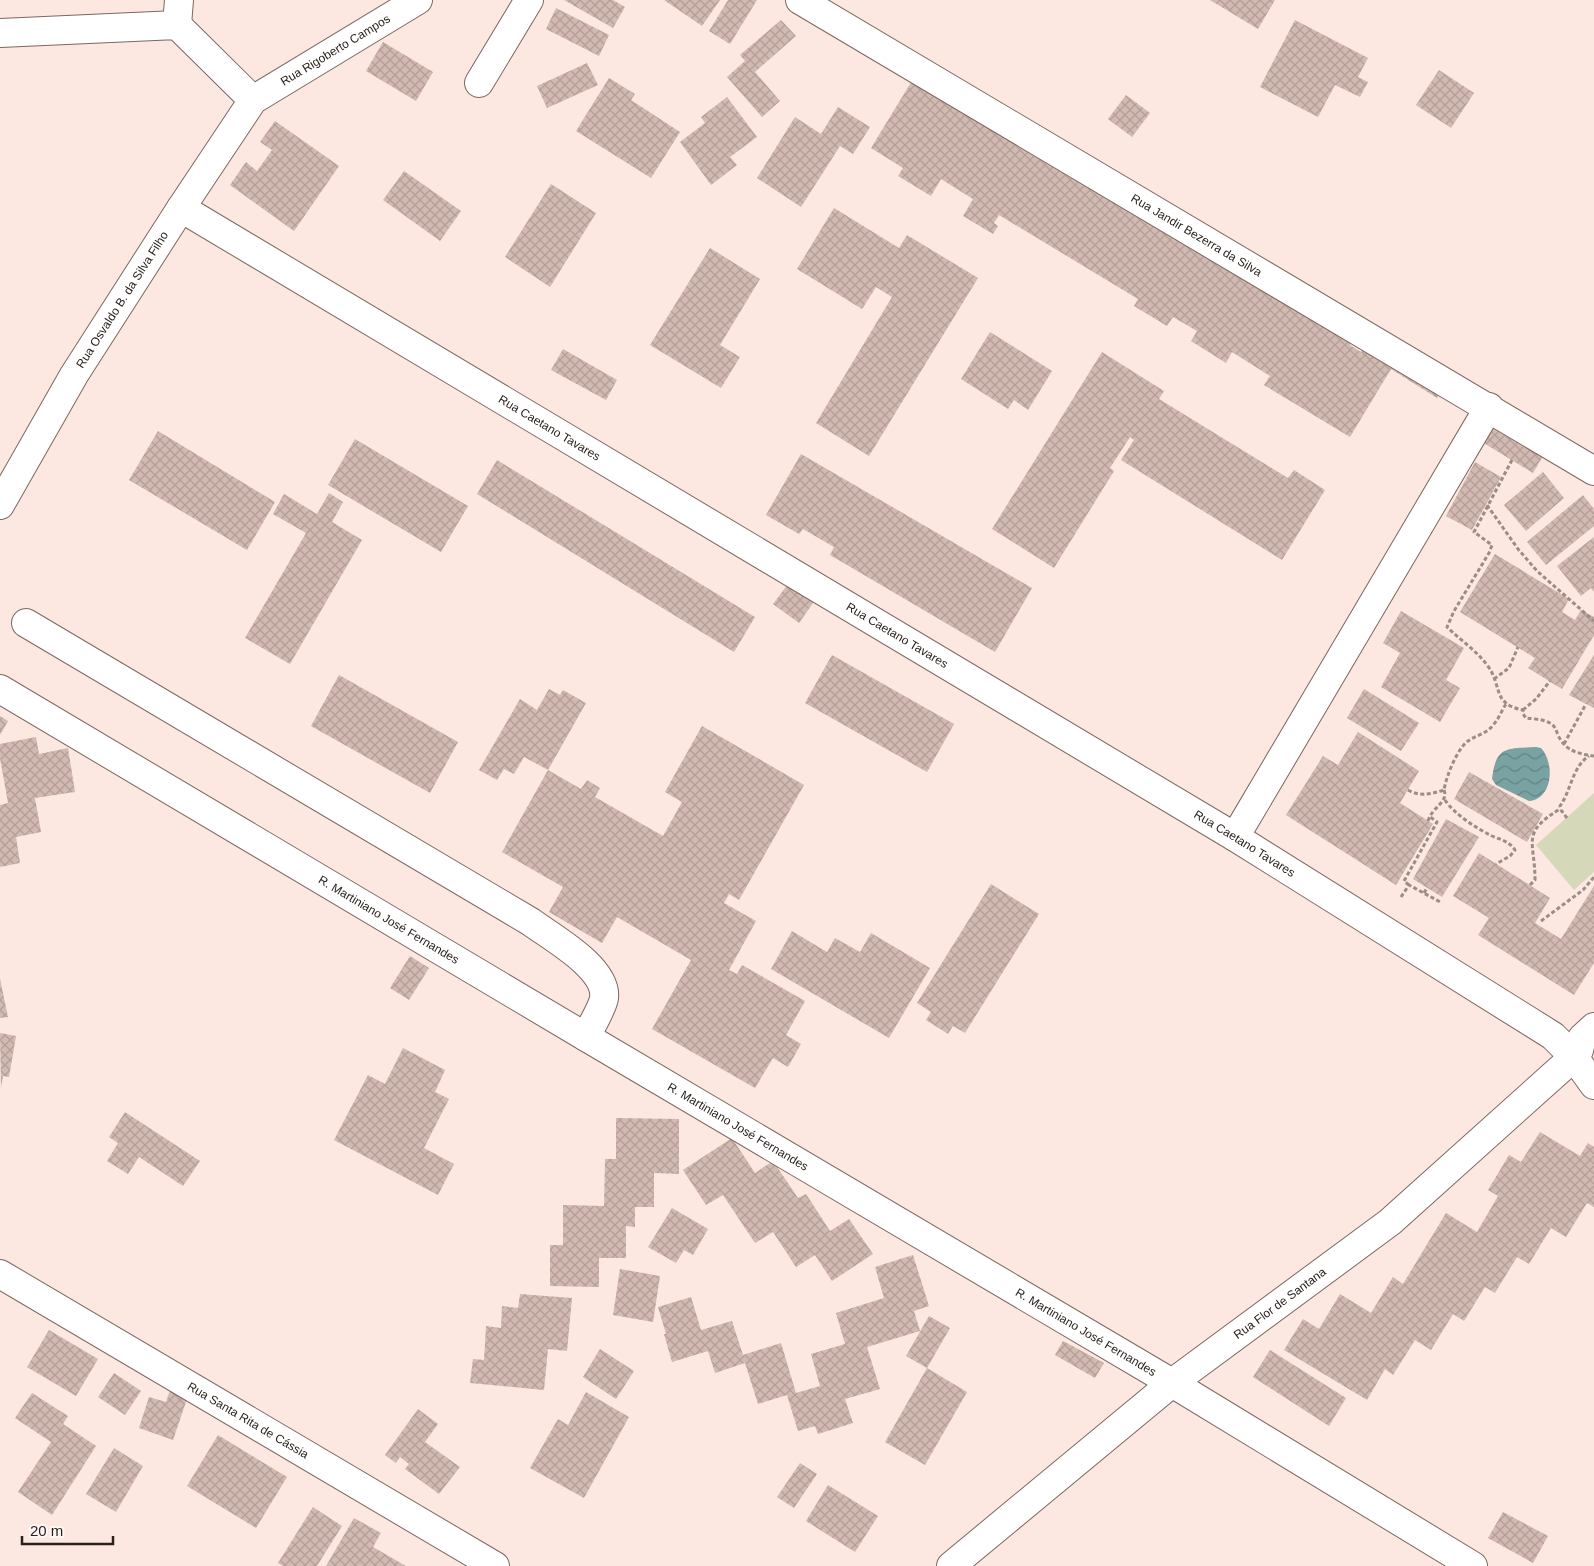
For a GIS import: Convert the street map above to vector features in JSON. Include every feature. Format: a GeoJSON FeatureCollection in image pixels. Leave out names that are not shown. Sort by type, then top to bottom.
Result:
{"type":"FeatureCollection","features":[{"type":"Feature","properties":{"kind":"street","name":"Rua Rigoberto Campos"},"geometry":{"type":"LineString","coordinates":[[253,100],[418,0]]}},
{"type":"Feature","properties":{"kind":"street"},"geometry":{"type":"LineString","coordinates":[[479,82],[529,0]]}},
{"type":"Feature","properties":{"kind":"street","name":"Rua Jandir Bezerra da Silva"},"geometry":{"type":"LineString","coordinates":[[800,0],[1594,470]]}},
{"type":"Feature","properties":{"kind":"street"},"geometry":{"type":"LineString","coordinates":[[0,33],[178,13],[253,100]]}},
{"type":"Feature","properties":{"kind":"street","name":"Rua Osvaldo B. da Silva Filho"},"geometry":{"type":"LineString","coordinates":[[0,505],[74,375],[253,100]]}},
{"type":"Feature","properties":{"kind":"street","name":"Rua Caetano Tavares"},"geometry":{"type":"LineString","coordinates":[[181,208],[1235,837],[1554,1036],[1574,1057],[1594,1085]]}},
{"type":"Feature","properties":{"kind":"street"},"geometry":{"type":"LineString","coordinates":[[1235,837],[1489,407]]}},
{"type":"Feature","properties":{"kind":"street"},"geometry":{"type":"LineString","coordinates":[[26,623],[530,922],[586,962],[602,984],[604,998],[586,1037]]}},
{"type":"Feature","properties":{"kind":"street","name":"R. Martiniano José Fernandes"},"geometry":{"type":"LineString","coordinates":[[0,689],[1172,1383],[1473,1566]]}},
{"type":"Feature","properties":{"kind":"street","name":"Rua Flor de Santana"},"geometry":{"type":"LineString","coordinates":[[951,1566],[1172,1383],[1390,1222],[1574,1057],[1579,1050],[1582,1038],[1594,1027]]}},
{"type":"Feature","properties":{"kind":"street","name":"Rua Santa Rita de Cássia"},"geometry":{"type":"LineString","coordinates":[[0,1274],[495,1566]]}},
{"type":"Feature","properties":{"kind":"path"},"geometry":{"type":"LineString","coordinates":[[1512,460],[1497,485],[1474,532],[1492,545],[1489,553],[1454,611],[1447,627],[1488,665],[1501,698],[1506,704],[1523,710]]}},
{"type":"Feature","properties":{"kind":"path"},"geometry":{"type":"LineString","coordinates":[[1487,505],[1537,572],[1594,621]]}},
{"type":"Feature","properties":{"kind":"path"},"geometry":{"type":"LineString","coordinates":[[1494,679],[1509,668],[1518,647]]}},
{"type":"Feature","properties":{"kind":"path"},"geometry":{"type":"LineString","coordinates":[[1523,710],[1536,699],[1550,681]]}},
{"type":"Feature","properties":{"kind":"path"},"geometry":{"type":"LineString","coordinates":[[1496,864],[1510,856],[1515,850],[1510,843],[1491,836],[1451,809],[1445,800],[1444,790],[1446,777],[1460,750],[1468,741],[1479,736],[1494,725],[1506,704]]}},
{"type":"Feature","properties":{"kind":"path"},"geometry":{"type":"LineString","coordinates":[[1564,744],[1586,704]]}},
{"type":"Feature","properties":{"kind":"path"},"geometry":{"type":"LineString","coordinates":[[1523,710],[1526,718],[1550,723],[1557,730],[1564,744],[1576,753],[1592,755]]}},
{"type":"Feature","properties":{"kind":"path"},"geometry":{"type":"LineString","coordinates":[[1530,885],[1535,880],[1532,836],[1543,819],[1560,809],[1573,776],[1584,759],[1592,755]]}},
{"type":"Feature","properties":{"kind":"path"},"geometry":{"type":"LineString","coordinates":[[1408,790],[1421,795],[1433,794],[1444,790]]}},
{"type":"Feature","properties":{"kind":"path"},"geometry":{"type":"LineString","coordinates":[[1428,822],[1433,810],[1445,800]]}},
{"type":"Feature","properties":{"kind":"path"},"geometry":{"type":"LineString","coordinates":[[1560,809],[1566,818]]}},
{"type":"Feature","properties":{"kind":"path"},"geometry":{"type":"LineString","coordinates":[[1429,816],[1437,822],[1404,881],[1442,903]]}},
{"type":"Feature","properties":{"kind":"path"},"geometry":{"type":"LineString","coordinates":[[1541,921],[1583,890],[1594,877]]}},
{"type":"Feature","properties":{"kind":"path"},"geometry":{"type":"LineString","coordinates":[[1401,897],[1409,885]]}},
{"type":"Feature","properties":{"kind":"path"},"geometry":{"type":"LineString","coordinates":[[1424,893],[1427,888]]}},
{"type":"Feature","properties":{"kind":"green space"},"geometry":{"type":"Polygon","coordinates":[[[1594,793],[1594,872],[1574,890],[1536,845],[1594,793]]]}},
{"type":"Feature","properties":{"kind":"water"},"geometry":{"type":"Polygon","coordinates":[[[1541,748],[1550,771],[1547,787],[1543,794],[1537,799],[1529,801],[1496,785],[1492,779],[1496,760],[1500,754],[1510,749],[1541,748]]]}},
{"type":"Feature","properties":{"kind":"building"},"geometry":{"type":"Polygon","coordinates":[[[564,0],[613,0],[625,7],[613,28],[564,0]]]}},
{"type":"Feature","properties":{"kind":"building"},"geometry":{"type":"Polygon","coordinates":[[[664,0],[720,0],[702,26],[664,0]]]}},
{"type":"Feature","properties":{"kind":"building"},"geometry":{"type":"Polygon","coordinates":[[[728,0],[757,0],[730,44],[709,31],[728,0]]]}},
{"type":"Feature","properties":{"kind":"building"},"geometry":{"type":"Polygon","coordinates":[[[1210,0],[1275,0],[1258,29],[1210,0]]]}},
{"type":"Feature","properties":{"kind":"building"},"geometry":{"type":"Polygon","coordinates":[[[556,8],[609,35],[599,56],[546,29],[556,8]]]}},
{"type":"Feature","properties":{"kind":"building"},"geometry":{"type":"Polygon","coordinates":[[[781,20],[796,36],[755,72],[780,101],[762,117],[727,77],[745,61],[740,55],[781,20]]]}},
{"type":"Feature","properties":{"kind":"building"},"geometry":{"type":"Polygon","coordinates":[[[1295,20],[1368,58],[1358,77],[1368,82],[1360,97],[1335,85],[1318,117],[1260,87],[1295,20]]]}},
{"type":"Feature","properties":{"kind":"building"},"geometry":{"type":"Polygon","coordinates":[[[383,42],[433,72],[416,101],[366,71],[383,42]]]}},
{"type":"Feature","properties":{"kind":"building"},"geometry":{"type":"Polygon","coordinates":[[[587,63],[598,85],[547,108],[537,86],[587,63]]]}},
{"type":"Feature","properties":{"kind":"building"},"geometry":{"type":"Polygon","coordinates":[[[1439,70],[1474,93],[1451,128],[1416,105],[1439,70]]]}},
{"type":"Feature","properties":{"kind":"building"},"geometry":{"type":"Polygon","coordinates":[[[918,71],[1355,336],[1350,345],[1361,352],[1367,342],[1443,388],[1437,398],[1391,369],[1350,437],[1264,385],[1270,376],[1232,352],[1226,363],[1191,341],[1197,331],[1173,317],[1167,326],[1134,306],[1138,299],[999,215],[994,223],[998,226],[993,234],[963,216],[973,199],[941,179],[931,196],[898,176],[903,168],[871,148],[918,71]]]}},
{"type":"Feature","properties":{"kind":"building"},"geometry":{"type":"Polygon","coordinates":[[[609,78],[635,94],[631,100],[680,132],[651,178],[576,131],[609,78]]]}},
{"type":"Feature","properties":{"kind":"building"},"geometry":{"type":"Polygon","coordinates":[[[1126,95],[1150,113],[1132,137],[1108,119],[1126,95]]]}},
{"type":"Feature","properties":{"kind":"building"},"geometry":{"type":"Polygon","coordinates":[[[727,97],[757,137],[730,157],[737,165],[711,185],[680,142],[705,123],[701,117],[727,97]]]}},
{"type":"Feature","properties":{"kind":"building"},"geometry":{"type":"Polygon","coordinates":[[[838,107],[870,127],[853,154],[840,146],[801,207],[757,178],[795,117],[821,134],[838,107]]]}},
{"type":"Feature","properties":{"kind":"building"},"geometry":{"type":"Polygon","coordinates":[[[275,121],[339,166],[294,231],[230,185],[246,162],[257,171],[272,150],[260,142],[275,121]]]}},
{"type":"Feature","properties":{"kind":"building"},"geometry":{"type":"Polygon","coordinates":[[[404,171],[461,211],[440,241],[383,200],[404,171]]]}},
{"type":"Feature","properties":{"kind":"building"},"geometry":{"type":"Polygon","coordinates":[[[551,184],[596,213],[550,287],[505,257],[551,184]]]}},
{"type":"Feature","properties":{"kind":"building"},"geometry":{"type":"Polygon","coordinates":[[[834,208],[899,248],[907,235],[978,278],[869,456],[816,423],[892,297],[876,287],[862,309],[797,269],[834,208]]]}},
{"type":"Feature","properties":{"kind":"building"},"geometry":{"type":"Polygon","coordinates":[[[710,248],[760,279],[720,345],[740,357],[721,388],[650,345],[710,248]]]}},
{"type":"Feature","properties":{"kind":"building"},"geometry":{"type":"Polygon","coordinates":[[[990,332],[1052,371],[1028,410],[1014,400],[1008,409],[961,379],[990,332]]]}},
{"type":"Feature","properties":{"kind":"building"},"geometry":{"type":"Polygon","coordinates":[[[563,349],[617,380],[606,400],[551,370],[563,349]]]}},
{"type":"Feature","properties":{"kind":"building"},"geometry":{"type":"Polygon","coordinates":[[[1102,352],[1164,391],[1159,399],[1288,478],[1294,470],[1325,490],[1282,560],[1121,460],[1134,440],[1130,437],[1110,468],[1114,471],[1054,568],[992,529],[1102,352]]]}},
{"type":"Feature","properties":{"kind":"building"},"geometry":{"type":"Polygon","coordinates":[[[1491,425],[1543,456],[1533,473],[1482,442],[1491,425]]]}},
{"type":"Feature","properties":{"kind":"building"},"geometry":{"type":"Polygon","coordinates":[[[158,431],[275,502],[247,550],[129,480],[158,431]]]}},
{"type":"Feature","properties":{"kind":"building"},"geometry":{"type":"Polygon","coordinates":[[[355,439],[468,506],[441,552],[328,485],[355,439]]]}},
{"type":"Feature","properties":{"kind":"building"},"geometry":{"type":"Polygon","coordinates":[[[801,454],[1032,588],[995,652],[830,555],[834,547],[803,529],[799,534],[766,515],[801,454]]]}},
{"type":"Feature","properties":{"kind":"building"},"geometry":{"type":"Polygon","coordinates":[[[497,460],[755,617],[734,652],[477,494],[497,460]]]}},
{"type":"Feature","properties":{"kind":"building"},"geometry":{"type":"Polygon","coordinates":[[[1475,462],[1501,477],[1472,530],[1446,516],[1475,462]]]}},
{"type":"Feature","properties":{"kind":"building"},"geometry":{"type":"Polygon","coordinates":[[[1543,472],[1564,498],[1526,531],[1504,505],[1543,472]]]}},
{"type":"Feature","properties":{"kind":"building"},"geometry":{"type":"Polygon","coordinates":[[[329,493],[343,502],[332,522],[362,540],[290,664],[245,638],[306,533],[273,514],[284,494],[317,514],[329,493]]]}},
{"type":"Feature","properties":{"kind":"building"},"geometry":{"type":"Polygon","coordinates":[[[1583,495],[1594,509],[1594,526],[1546,565],[1527,542],[1583,495]]]}},
{"type":"Feature","properties":{"kind":"building"},"geometry":{"type":"Polygon","coordinates":[[[1594,537],[1594,592],[1591,588],[1581,596],[1557,566],[1594,537]]]}},
{"type":"Feature","properties":{"kind":"building"},"geometry":{"type":"Polygon","coordinates":[[[1495,554],[1569,599],[1562,612],[1575,620],[1581,610],[1594,617],[1594,635],[1562,689],[1528,668],[1535,658],[1460,612],[1495,554]]]}},
{"type":"Feature","properties":{"kind":"building"},"geometry":{"type":"Polygon","coordinates":[[[788,584],[813,603],[799,623],[773,604],[788,584]]]}},
{"type":"Feature","properties":{"kind":"building"},"geometry":{"type":"Polygon","coordinates":[[[1401,611],[1464,648],[1446,680],[1460,688],[1440,722],[1381,687],[1400,653],[1383,643],[1401,611]]]}},
{"type":"Feature","properties":{"kind":"building"},"geometry":{"type":"Polygon","coordinates":[[[832,655],[954,724],[927,772],[805,703],[832,655]]]}},
{"type":"Feature","properties":{"kind":"building"},"geometry":{"type":"Polygon","coordinates":[[[1594,655],[1594,708],[1569,695],[1594,655]]]}},
{"type":"Feature","properties":{"kind":"building"},"geometry":{"type":"Polygon","coordinates":[[[339,675],[458,742],[430,793],[311,726],[339,675]]]}},
{"type":"Feature","properties":{"kind":"building"},"geometry":{"type":"Polygon","coordinates":[[[549,689],[560,695],[563,690],[586,703],[548,770],[524,757],[514,774],[504,769],[497,780],[479,770],[520,699],[537,710],[549,689]]]}},
{"type":"Feature","properties":{"kind":"building"},"geometry":{"type":"Polygon","coordinates":[[[1364,689],[1419,723],[1401,751],[1347,718],[1364,689]]]}},
{"type":"Feature","properties":{"kind":"building"},"geometry":{"type":"Polygon","coordinates":[[[0,716],[8,721],[0,735],[0,716]]]}},
{"type":"Feature","properties":{"kind":"building"},"geometry":{"type":"Polygon","coordinates":[[[702,726],[804,785],[739,900],[729,894],[724,903],[756,921],[729,970],[737,974],[742,965],[805,1001],[786,1035],[801,1044],[788,1067],[773,1058],[755,1088],[652,1029],[691,960],[617,917],[602,943],[549,912],[563,887],[502,852],[548,770],[581,789],[587,780],[600,788],[595,797],[663,836],[682,802],[665,792],[702,726]]]}},
{"type":"Feature","properties":{"kind":"building"},"geometry":{"type":"Polygon","coordinates":[[[1358,732],[1419,771],[1400,803],[1433,824],[1396,885],[1286,815],[1323,756],[1338,765],[1358,732]]]}},
{"type":"Feature","properties":{"kind":"building"},"geometry":{"type":"Polygon","coordinates":[[[36,737],[39,754],[68,748],[75,792],[35,798],[41,832],[16,837],[20,863],[0,867],[0,805],[8,803],[0,758],[0,744],[36,737]]]}},
{"type":"Feature","properties":{"kind":"building"},"geometry":{"type":"Polygon","coordinates":[[[1469,772],[1543,814],[1527,842],[1454,799],[1469,772]]]}},
{"type":"Feature","properties":{"kind":"building"},"geometry":{"type":"Polygon","coordinates":[[[1446,819],[1479,837],[1442,897],[1413,879],[1446,819]]]}},
{"type":"Feature","properties":{"kind":"building"},"geometry":{"type":"Polygon","coordinates":[[[1479,853],[1550,898],[1535,923],[1561,939],[1594,886],[1594,963],[1574,995],[1478,935],[1489,918],[1453,896],[1479,853]]]}},
{"type":"Feature","properties":{"kind":"building"},"geometry":{"type":"Polygon","coordinates":[[[991,884],[1039,914],[965,1033],[953,1026],[948,1034],[926,1020],[931,1012],[917,1003],[991,884]]]}},
{"type":"Feature","properties":{"kind":"building"},"geometry":{"type":"Polygon","coordinates":[[[792,931],[827,952],[835,938],[860,952],[871,933],[930,968],[889,1038],[771,969],[792,931]]]}},
{"type":"Feature","properties":{"kind":"building"},"geometry":{"type":"Polygon","coordinates":[[[410,956],[429,968],[409,1000],[390,988],[410,956]]]}},
{"type":"Feature","properties":{"kind":"building"},"geometry":{"type":"Polygon","coordinates":[[[0,979],[8,1017],[0,1018],[0,979]]]}},
{"type":"Feature","properties":{"kind":"building"},"geometry":{"type":"Polygon","coordinates":[[[0,1033],[16,1036],[9,1077],[3,1076],[1,1088],[0,1033]]]}},
{"type":"Feature","properties":{"kind":"building"},"geometry":{"type":"Polygon","coordinates":[[[403,1048],[445,1070],[435,1092],[449,1099],[424,1148],[454,1164],[438,1195],[334,1140],[368,1075],[385,1084],[403,1048]]]}},
{"type":"Feature","properties":{"kind":"building"},"geometry":{"type":"Polygon","coordinates":[[[125,1112],[200,1161],[183,1186],[139,1157],[128,1174],[107,1161],[118,1143],[109,1137],[125,1112]]]}},
{"type":"Feature","properties":{"kind":"building"},"geometry":{"type":"Polygon","coordinates":[[[616,1118],[679,1119],[679,1174],[654,1173],[654,1207],[635,1207],[635,1227],[626,1226],[626,1258],[599,1258],[599,1287],[550,1286],[550,1245],[563,1245],[563,1205],[604,1206],[605,1159],[616,1159],[616,1118]]]}},
{"type":"Feature","properties":{"kind":"building"},"geometry":{"type":"Polygon","coordinates":[[[1540,1132],[1580,1156],[1588,1143],[1594,1147],[1594,1207],[1587,1203],[1566,1237],[1551,1228],[1529,1264],[1517,1257],[1495,1293],[1485,1287],[1464,1321],[1453,1314],[1431,1350],[1415,1340],[1393,1375],[1385,1369],[1367,1400],[1284,1350],[1303,1319],[1319,1329],[1340,1294],[1371,1313],[1393,1277],[1403,1284],[1446,1213],[1477,1232],[1498,1196],[1488,1190],[1509,1155],[1521,1162],[1540,1132]]]}},
{"type":"Feature","properties":{"kind":"building"},"geometry":{"type":"Polygon","coordinates":[[[732,1138],[755,1173],[773,1161],[798,1198],[806,1194],[830,1231],[849,1219],[873,1254],[832,1281],[815,1255],[796,1267],[773,1232],[755,1243],[723,1195],[706,1205],[683,1170],[732,1138]]]}},
{"type":"Feature","properties":{"kind":"building"},"geometry":{"type":"Polygon","coordinates":[[[672,1208],[708,1229],[693,1255],[684,1250],[676,1263],[648,1247],[672,1208]]]}},
{"type":"Feature","properties":{"kind":"building"},"geometry":{"type":"Polygon","coordinates":[[[913,1255],[929,1306],[914,1311],[920,1331],[867,1347],[880,1389],[845,1399],[853,1423],[818,1434],[815,1426],[798,1431],[787,1395],[758,1404],[745,1363],[715,1373],[708,1351],[672,1362],[658,1307],[691,1297],[701,1330],[732,1321],[743,1355],[781,1343],[796,1393],[820,1386],[811,1354],[845,1344],[836,1313],[884,1298],[875,1267],[913,1255]]]}},
{"type":"Feature","properties":{"kind":"building"},"geometry":{"type":"Polygon","coordinates":[[[620,1269],[660,1276],[653,1322],[613,1315],[620,1269]]]}},
{"type":"Feature","properties":{"kind":"building"},"geometry":{"type":"Polygon","coordinates":[[[520,1294],[572,1298],[567,1351],[548,1349],[544,1390],[470,1383],[473,1359],[484,1360],[486,1326],[501,1328],[502,1306],[518,1308],[520,1294]]]}},
{"type":"Feature","properties":{"kind":"building"},"geometry":{"type":"Polygon","coordinates":[[[929,1316],[950,1328],[927,1368],[906,1356],[929,1316]]]}},
{"type":"Feature","properties":{"kind":"building"},"geometry":{"type":"Polygon","coordinates":[[[49,1330],[98,1359],[76,1396],[27,1367],[49,1330]]]}},
{"type":"Feature","properties":{"kind":"building"},"geometry":{"type":"Polygon","coordinates":[[[1063,1341],[1104,1363],[1095,1378],[1055,1355],[1063,1341]]]}},
{"type":"Feature","properties":{"kind":"building"},"geometry":{"type":"Polygon","coordinates":[[[600,1349],[634,1371],[616,1399],[583,1377],[600,1349]]]}},
{"type":"Feature","properties":{"kind":"building"},"geometry":{"type":"Polygon","coordinates":[[[1270,1350],[1346,1398],[1329,1426],[1253,1377],[1270,1350]]]}},
{"type":"Feature","properties":{"kind":"building"},"geometry":{"type":"Polygon","coordinates":[[[927,1368],[967,1392],[925,1465],[885,1442],[927,1368]]]}},
{"type":"Feature","properties":{"kind":"building"},"geometry":{"type":"Polygon","coordinates":[[[114,1373],[141,1391],[125,1415],[98,1397],[114,1373]]]}},
{"type":"Feature","properties":{"kind":"building"},"geometry":{"type":"Polygon","coordinates":[[[170,1390],[188,1396],[173,1440],[139,1428],[149,1397],[166,1402],[170,1390]]]}},
{"type":"Feature","properties":{"kind":"building"},"geometry":{"type":"Polygon","coordinates":[[[586,1392],[629,1417],[584,1498],[530,1468],[558,1419],[568,1425],[586,1392]]]}},
{"type":"Feature","properties":{"kind":"building"},"geometry":{"type":"Polygon","coordinates":[[[32,1393],[68,1416],[63,1424],[96,1446],[52,1515],[18,1492],[51,1442],[15,1418],[32,1393]]]}},
{"type":"Feature","properties":{"kind":"building"},"geometry":{"type":"Polygon","coordinates":[[[418,1409],[438,1424],[425,1442],[460,1467],[439,1494],[405,1469],[409,1464],[400,1457],[396,1463],[385,1455],[418,1409]]]}},
{"type":"Feature","properties":{"kind":"building"},"geometry":{"type":"Polygon","coordinates":[[[218,1435],[287,1477],[256,1528],[187,1486],[218,1435]]]}},
{"type":"Feature","properties":{"kind":"building"},"geometry":{"type":"Polygon","coordinates":[[[114,1448],[143,1466],[116,1512],[86,1494],[114,1448]]]}},
{"type":"Feature","properties":{"kind":"building"},"geometry":{"type":"Polygon","coordinates":[[[800,1463],[817,1474],[794,1508],[777,1497],[800,1463]]]}},
{"type":"Feature","properties":{"kind":"building"},"geometry":{"type":"Polygon","coordinates":[[[828,1485],[878,1516],[855,1552],[806,1521],[828,1485]]]}},
{"type":"Feature","properties":{"kind":"building"},"geometry":{"type":"Polygon","coordinates":[[[313,1507],[342,1526],[317,1566],[283,1566],[278,1563],[313,1507]]]}},
{"type":"Feature","properties":{"kind":"building"},"geometry":{"type":"Polygon","coordinates":[[[1503,1512],[1548,1536],[1533,1563],[1488,1538],[1503,1512]]]}},
{"type":"Feature","properties":{"kind":"building"},"geometry":{"type":"Polygon","coordinates":[[[354,1518],[381,1533],[373,1547],[406,1566],[326,1566],[354,1518]]]}}]}
